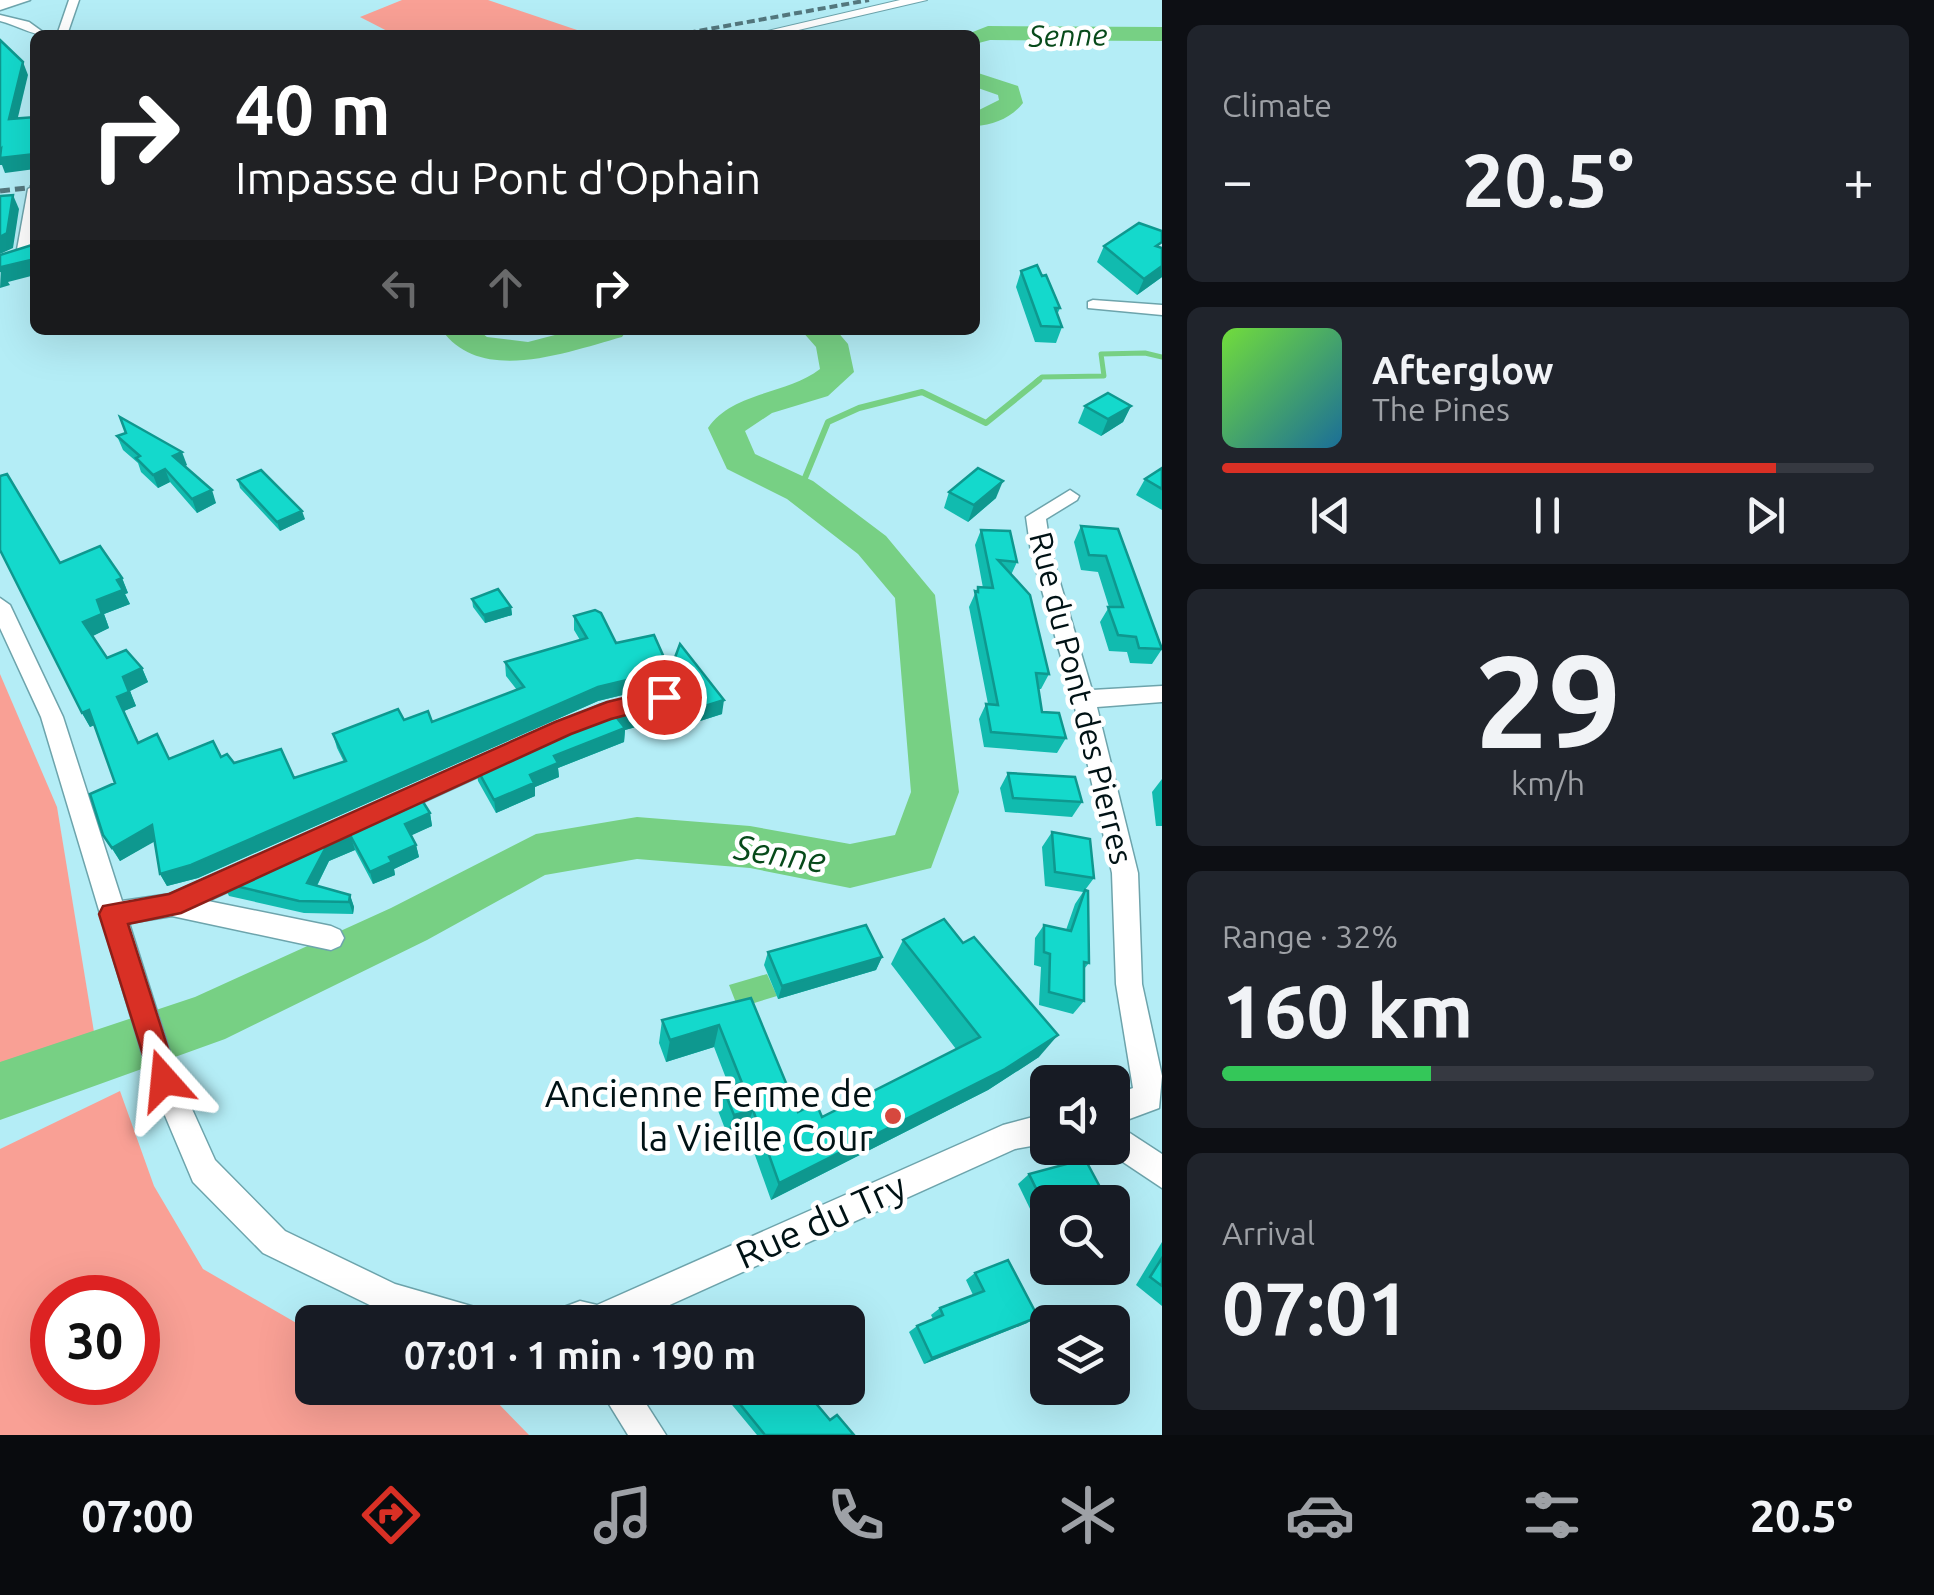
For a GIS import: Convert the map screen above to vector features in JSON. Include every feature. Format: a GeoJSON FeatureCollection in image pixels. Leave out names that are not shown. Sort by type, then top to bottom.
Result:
{"type":"FeatureCollection","features":[{"type":"Feature","properties":{"kind":"main road"},"geometry":{"type":"LineString","coordinates":[[1,2],[22,0]]}},
{"type":"Feature","properties":{"kind":"street"},"geometry":{"type":"LineString","coordinates":[[64,30],[74,0]]}},
{"type":"Feature","properties":{"kind":"street"},"geometry":{"type":"LineString","coordinates":[[779,30],[920,0]]}},
{"type":"Feature","properties":{"kind":"street"},"geometry":{"type":"LineString","coordinates":[[0,18],[34,30]]}},
{"type":"Feature","properties":{"kind":"street"},"geometry":{"type":"LineString","coordinates":[[0,262],[29,254]]}},
{"type":"Feature","properties":{"kind":"street"},"geometry":{"type":"LineString","coordinates":[[1094,305],[1162,310]]}},
{"type":"Feature","properties":{"kind":"street","name":"Rue du Pont des Pierres"},"geometry":{"type":"LineString","coordinates":[[1070,496],[1036,517],[1041,552],[1084,698],[1125,873],[1128,984],[1156,1094]]}},
{"type":"Feature","properties":{"kind":"street"},"geometry":{"type":"LineString","coordinates":[[0,605],[52,717],[164,1080],[204,1171],[274,1242],[391,1299],[412,1305]]}},
{"type":"Feature","properties":{"kind":"street"},"geometry":{"type":"LineString","coordinates":[[1084,698],[1162,694]]}},
{"type":"Feature","properties":{"kind":"street"},"geometry":{"type":"LineString","coordinates":[[112,914],[172,905],[563,728],[607,711],[664,697]]}},
{"type":"Feature","properties":{"kind":"street"},"geometry":{"type":"LineString","coordinates":[[172,905],[331,938]]}},
{"type":"Feature","properties":{"kind":"street"},"geometry":{"type":"LineString","coordinates":[[1130,1104],[1156,1094]]}},
{"type":"Feature","properties":{"kind":"street","name":"Rue du Try"},"geometry":{"type":"LineString","coordinates":[[628,1305],[1013,1135],[1030,1132]]}},
{"type":"Feature","properties":{"kind":"street"},"geometry":{"type":"LineString","coordinates":[[1130,1150],[1162,1173]]}},
{"type":"Feature","properties":{"kind":"street"},"geometry":{"type":"LineString","coordinates":[[628,1405],[650,1435]]}},
{"type":"Feature","properties":{"kind":"shaded area"},"geometry":{"type":"Polygon","coordinates":[[[402,0],[488,0],[577,30],[385,30],[360,17],[402,0]]]}},
{"type":"Feature","properties":{"kind":"shaded area"},"geometry":{"type":"Polygon","coordinates":[[[0,674],[57,807],[94,1032],[0,1073],[0,674]]]}},
{"type":"Feature","properties":{"kind":"shaded area"},"geometry":{"type":"Polygon","coordinates":[[[767,974],[777,996],[738,1008],[729,985],[767,974]]]}},
{"type":"Feature","properties":{"kind":"shaded area"},"geometry":{"type":"Polygon","coordinates":[[[120,1091],[154,1186],[203,1269],[295,1322],[295,1405],[500,1405],[529,1435],[0,1435],[0,1149],[120,1091]]]}},
{"type":"Feature","properties":{"kind":"building"},"geometry":{"type":"Polygon","coordinates":[[[0,40],[23,62],[9,119],[30,117],[30,155],[0,158],[0,40]]]}},
{"type":"Feature","properties":{"kind":"building"},"geometry":{"type":"Polygon","coordinates":[[[13,195],[7,233],[0,237],[0,196],[13,195]]]}},
{"type":"Feature","properties":{"kind":"building"},"geometry":{"type":"Polygon","coordinates":[[[1139,223],[1162,231],[1162,242],[1156,246],[1162,248],[1162,266],[1144,279],[1104,246],[1139,223]]]}},
{"type":"Feature","properties":{"kind":"building"},"geometry":{"type":"Polygon","coordinates":[[[30,246],[30,260],[1,267],[0,271],[0,255],[30,246]]]}},
{"type":"Feature","properties":{"kind":"building"},"geometry":{"type":"Polygon","coordinates":[[[1037,265],[1042,276],[1046,275],[1060,308],[1055,308],[1062,327],[1041,326],[1021,271],[1037,265]]]}},
{"type":"Feature","properties":{"kind":"building"},"geometry":{"type":"Polygon","coordinates":[[[1108,393],[1131,406],[1108,419],[1085,406],[1108,393]]]}},
{"type":"Feature","properties":{"kind":"building"},"geometry":{"type":"Polygon","coordinates":[[[120,417],[182,452],[173,456],[212,490],[192,499],[165,469],[153,475],[136,458],[140,456],[117,436],[126,433],[120,417]]]}},
{"type":"Feature","properties":{"kind":"building"},"geometry":{"type":"Polygon","coordinates":[[[978,468],[1003,481],[974,505],[949,492],[978,468]]]}},
{"type":"Feature","properties":{"kind":"building"},"geometry":{"type":"Polygon","coordinates":[[[1162,468],[1162,489],[1145,479],[1162,468]]]}},
{"type":"Feature","properties":{"kind":"building"},"geometry":{"type":"Polygon","coordinates":[[[261,470],[302,511],[277,522],[238,480],[261,470]]]}},
{"type":"Feature","properties":{"kind":"building"},"geometry":{"type":"Polygon","coordinates":[[[7,474],[60,563],[100,546],[122,578],[117,580],[123,590],[97,600],[102,614],[83,622],[107,658],[126,650],[142,668],[123,677],[129,692],[117,697],[138,743],[157,734],[169,759],[213,741],[221,757],[227,754],[234,763],[281,749],[294,778],[346,761],[333,734],[398,709],[404,720],[428,711],[432,722],[524,687],[505,662],[587,638],[574,616],[595,610],[601,613],[616,643],[654,635],[670,671],[680,644],[724,700],[673,716],[666,705],[617,718],[625,728],[554,756],[558,763],[530,775],[534,783],[494,800],[476,767],[572,724],[674,693],[680,681],[674,673],[664,671],[598,687],[191,865],[160,874],[152,825],[112,848],[103,835],[90,794],[115,783],[89,710],[82,713],[0,550],[0,476],[7,474]]]}},
{"type":"Feature","properties":{"kind":"building"},"geometry":{"type":"Polygon","coordinates":[[[1081,526],[1118,529],[1162,649],[1139,648],[1136,637],[1118,635],[1108,607],[1123,607],[1106,556],[1089,555],[1081,526]]]}},
{"type":"Feature","properties":{"kind":"building"},"geometry":{"type":"Polygon","coordinates":[[[981,530],[1010,531],[1017,562],[998,560],[1030,595],[1049,674],[1036,673],[1042,712],[1059,713],[1066,738],[991,732],[986,704],[998,705],[975,591],[978,587],[993,588],[981,530]]]}},
{"type":"Feature","properties":{"kind":"building"},"geometry":{"type":"Polygon","coordinates":[[[498,589],[511,607],[484,615],[472,599],[498,589]]]}},
{"type":"Feature","properties":{"kind":"building"},"geometry":{"type":"Polygon","coordinates":[[[1008,773],[1075,777],[1082,802],[1013,798],[1008,773]]]}},
{"type":"Feature","properties":{"kind":"building"},"geometry":{"type":"Polygon","coordinates":[[[418,794],[430,813],[405,824],[416,845],[389,857],[392,862],[370,872],[351,837],[325,849],[307,883],[350,895],[349,902],[299,901],[223,883],[418,794]]]}},
{"type":"Feature","properties":{"kind":"building"},"geometry":{"type":"Polygon","coordinates":[[[1052,832],[1090,839],[1094,878],[1055,872],[1052,832]]]}},
{"type":"Feature","properties":{"kind":"building"},"geometry":{"type":"Polygon","coordinates":[[[1085,890],[1089,963],[1084,962],[1084,1001],[1049,992],[1050,954],[1044,952],[1044,925],[1071,931],[1085,890]]]}},
{"type":"Feature","properties":{"kind":"building"},"geometry":{"type":"Polygon","coordinates":[[[944,919],[963,943],[974,937],[1058,1035],[1005,1069],[779,1183],[753,1110],[734,1115],[723,1088],[742,1083],[719,1025],[670,1040],[662,1020],[751,998],[798,1112],[816,1103],[822,1117],[980,1037],[903,940],[944,919]]]}},
{"type":"Feature","properties":{"kind":"building"},"geometry":{"type":"Polygon","coordinates":[[[866,925],[882,957],[782,986],[768,952],[866,925]]]}},
{"type":"Feature","properties":{"kind":"building"},"geometry":{"type":"Polygon","coordinates":[[[1063,1165],[1088,1165],[1099,1185],[1034,1185],[1029,1174],[1063,1165]]]}},
{"type":"Feature","properties":{"kind":"building"},"geometry":{"type":"Polygon","coordinates":[[[1162,1258],[1162,1286],[1150,1277],[1162,1258]]]}},
{"type":"Feature","properties":{"kind":"building"},"geometry":{"type":"Polygon","coordinates":[[[1008,1260],[1032,1305],[1030,1320],[932,1358],[917,1326],[943,1315],[940,1308],[984,1291],[975,1273],[1008,1260]]]}},
{"type":"Feature","properties":{"kind":"building"},"geometry":{"type":"Polygon","coordinates":[[[741,1405],[817,1405],[830,1420],[837,1415],[854,1435],[765,1435],[741,1405]]]}},
{"type":"Feature","properties":{"kind":"waterway","name":"Senne"},"geometry":{"type":"LineString","coordinates":[[980,35],[1162,34]]}},
{"type":"Feature","properties":{"kind":"waterway","name":"Senne"},"geometry":{"type":"LineString","coordinates":[[980,81],[1010,91],[1011,103],[980,119]]}},
{"type":"Feature","properties":{"kind":"waterway","name":"Senne"},"geometry":{"type":"LineString","coordinates":[[464,335],[478,346],[529,352],[592,335]]}},
{"type":"Feature","properties":{"kind":"waterway","name":"Senne"},"geometry":{"type":"LineString","coordinates":[[0,1091],[205,1020],[409,924],[536,855],[637,838],[750,847],[850,866],[913,853],[935,792],[915,595],[872,545],[800,490],[740,461],[726,428],[760,406],[816,389],[837,372],[832,344],[822,335]]}},
{"type":"Feature","properties":{"kind":"waterway"},"geometry":{"type":"LineString","coordinates":[[1036,382],[1042,377],[1104,376],[1101,354],[1145,353],[1162,357]]}},
{"type":"Feature","properties":{"kind":"waterway"},"geometry":{"type":"LineString","coordinates":[[800,490],[828,422],[859,408],[922,392],[986,423],[1039,380]]}},
{"type":"Feature","properties":{"kind":"railway"},"geometry":{"type":"LineString","coordinates":[[704,30],[869,0]]}},
{"type":"Feature","properties":{"kind":"railway"},"geometry":{"type":"LineString","coordinates":[[0,191],[30,188]]}},
{"type":"Feature","properties":{"kind":"place","name":"Ancienne Ferme de la Vieille Cour"},"geometry":{"type":"Point","coordinates":[893,1116]}},
{"type":"Feature","properties":{"kind":"route"},"geometry":{"type":"LineString","coordinates":[[164,1080],[112,914],[172,905],[563,728],[607,711],[664,697]]}}]}
